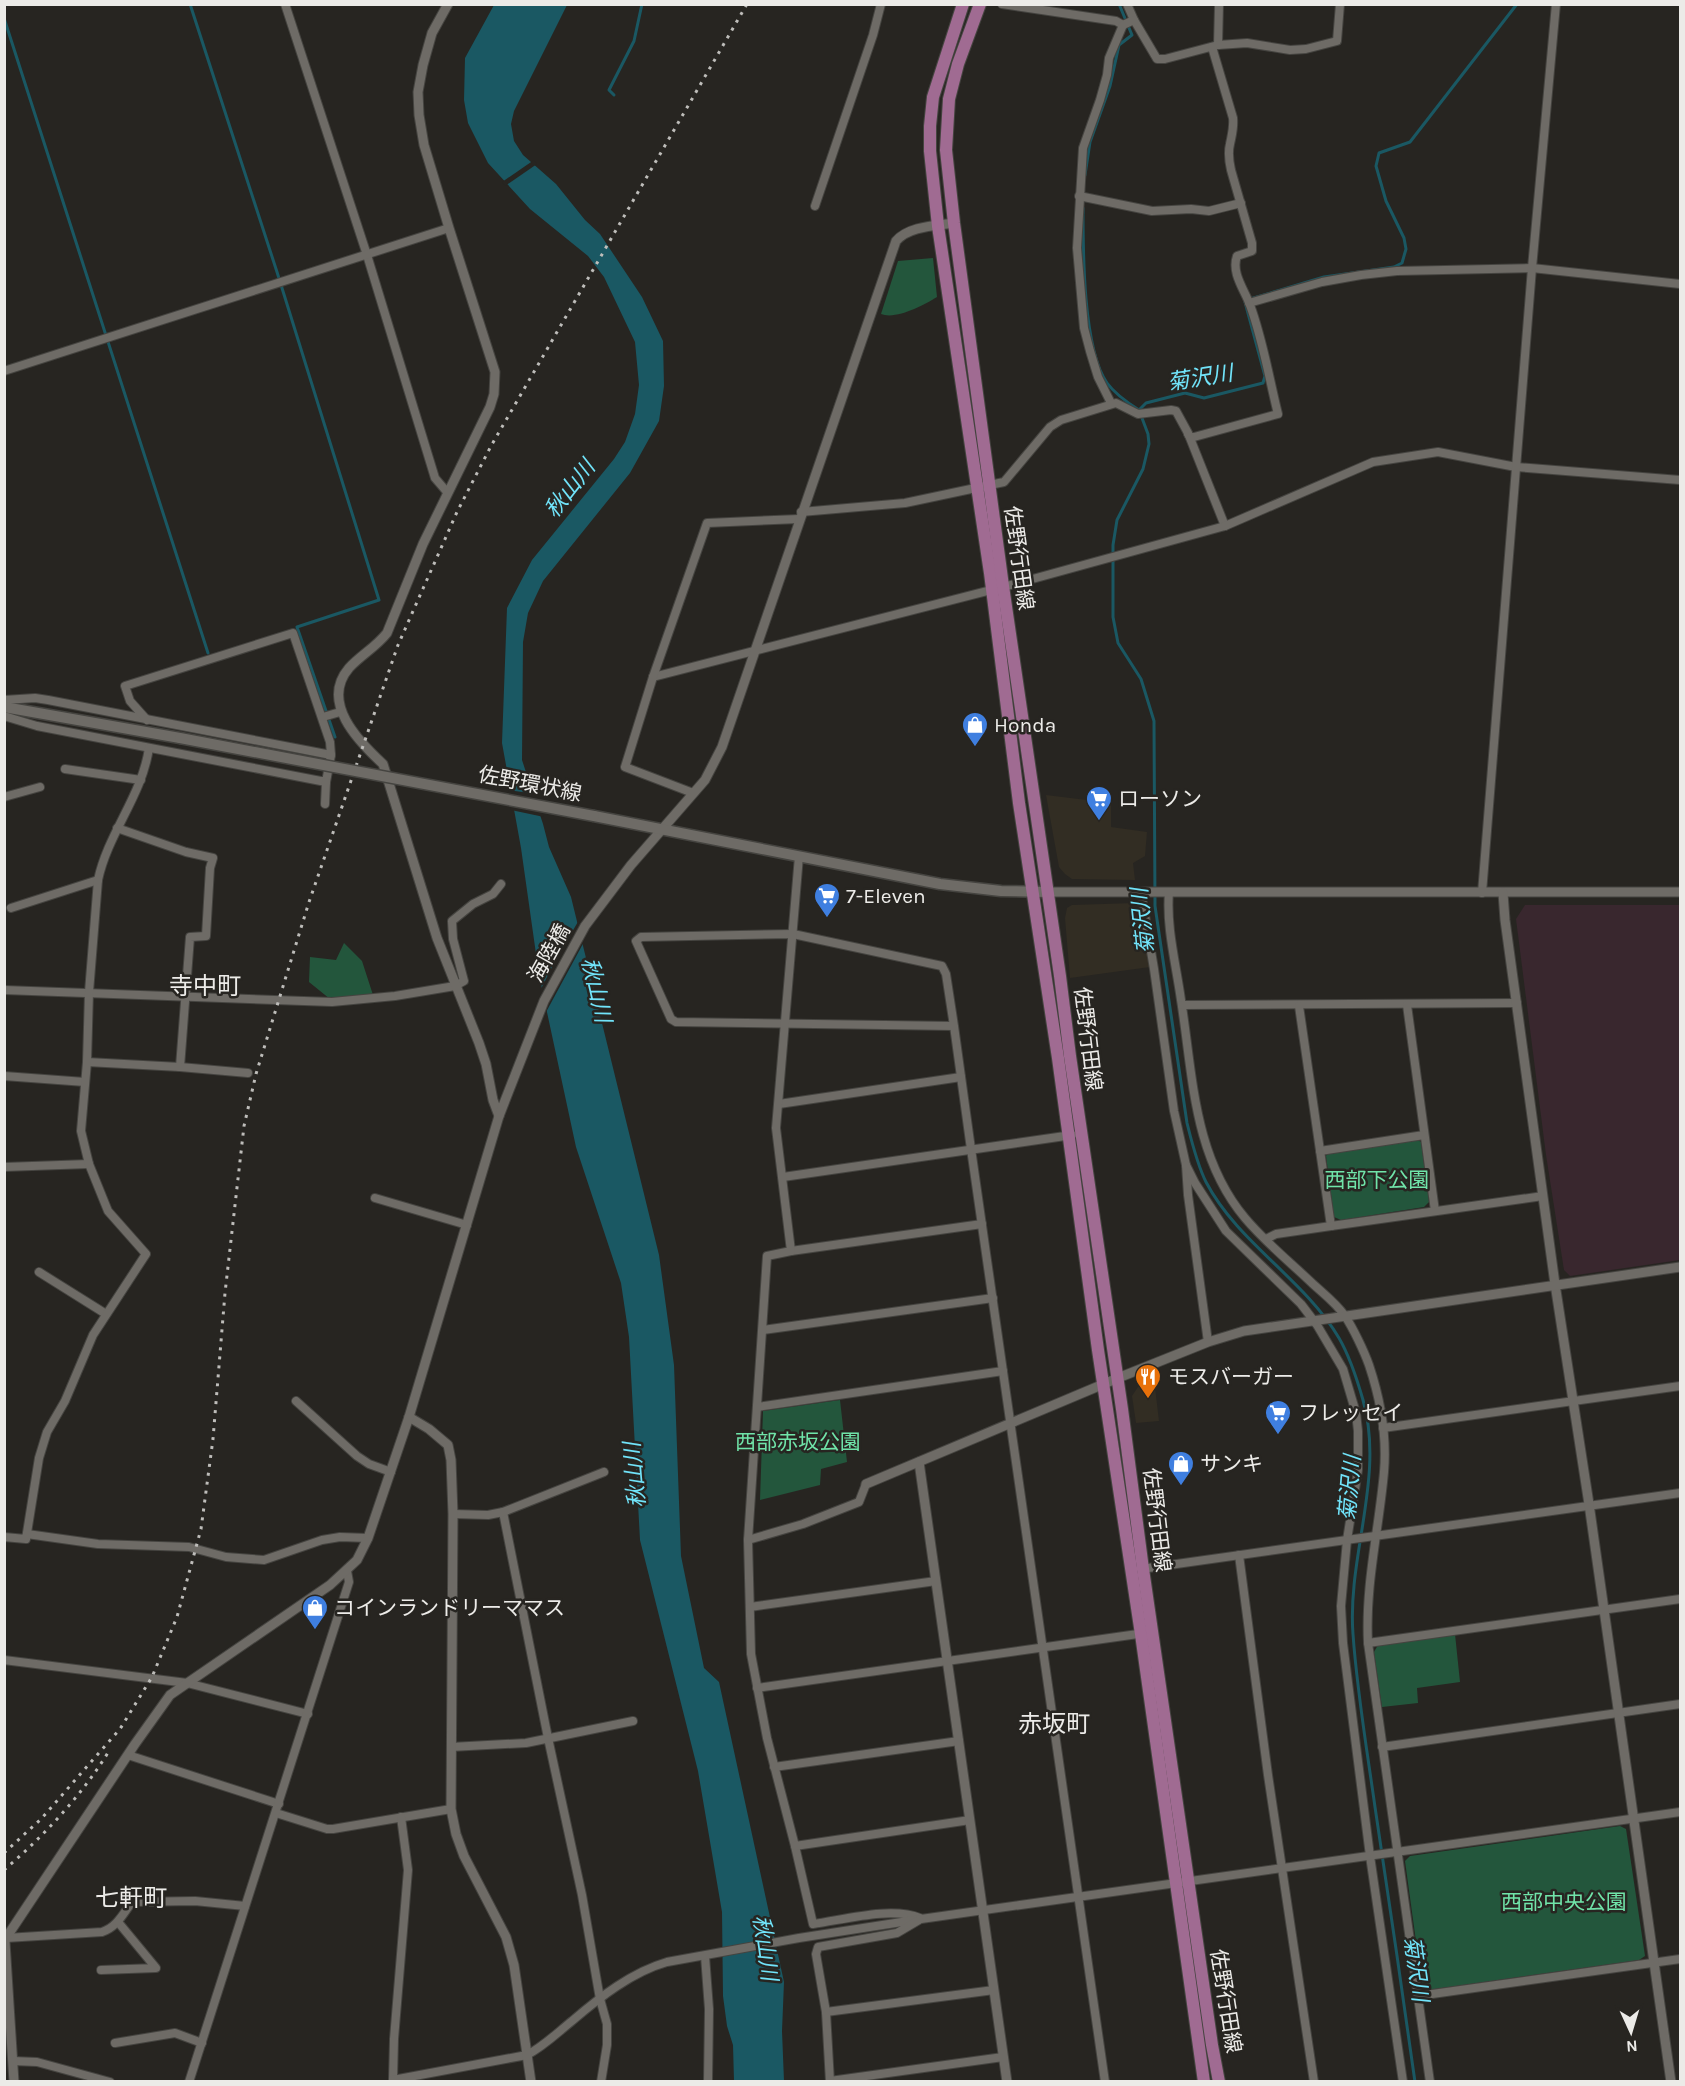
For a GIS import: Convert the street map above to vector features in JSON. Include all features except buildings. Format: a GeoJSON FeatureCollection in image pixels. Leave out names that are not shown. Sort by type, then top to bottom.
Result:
{"type":"FeatureCollection","features":[{"type":"Feature","properties":{"kind":"main road","name":"佐野行田線"},"geometry":{"type":"LineString","coordinates":[[963,4],[933,97],[930,151],[938,226],[1048,892],[1103,1384],[1147,1633],[1182,1881],[1204,2082]]}},
{"type":"Feature","properties":{"kind":"main road","name":"佐野行田線"},"geometry":{"type":"LineString","coordinates":[[980,4],[958,64],[950,99],[946,150],[983,488]]}},
{"type":"Feature","properties":{"kind":"main road","name":"佐野行田線"},"geometry":{"type":"LineString","coordinates":[[998,588],[1012,752],[1032,892],[1118,1378],[1137,1569]]}},
{"type":"Feature","properties":{"kind":"main road","name":"佐野環状線"},"geometry":{"type":"LineString","coordinates":[[4,707],[594,816],[940,884],[1048,892]]}},
{"type":"Feature","properties":{"kind":"main road","name":"佐野行田線"},"geometry":{"type":"LineString","coordinates":[[1182,1881],[1219,2082]]}},
{"type":"Feature","properties":{"kind":"street"},"geometry":{"type":"LineString","coordinates":[[285,4],[367,255],[435,478],[447,492]]}},
{"type":"Feature","properties":{"kind":"street"},"geometry":{"type":"LineString","coordinates":[[448,4],[432,33],[423,65],[418,92],[419,115],[424,145],[495,372],[495,384],[490,407],[447,492],[387,633],[378,645],[359,659],[345,674],[339,696],[340,712],[356,736],[383,764],[427,909],[486,1064],[493,1100],[499,1116]]}},
{"type":"Feature","properties":{"kind":"street"},"geometry":{"type":"LineString","coordinates":[[815,206],[873,35],[881,4]]}},
{"type":"Feature","properties":{"kind":"street"},"geometry":{"type":"LineString","coordinates":[[1002,4],[1076,14],[1116,21],[1123,25]]}},
{"type":"Feature","properties":{"kind":"street"},"geometry":{"type":"LineString","coordinates":[[1127,4],[1157,59],[1215,46],[1247,43],[1290,50],[1306,49],[1337,41],[1340,4]]}},
{"type":"Feature","properties":{"kind":"street"},"geometry":{"type":"LineString","coordinates":[[1188,433],[1190,437],[1194,437],[1278,414],[1265,357],[1249,303],[1241,289],[1235,264],[1237,256],[1248,253],[1252,248],[1251,235],[1228,158],[1234,128],[1215,46],[1219,4]]}},
{"type":"Feature","properties":{"kind":"street"},"geometry":{"type":"LineString","coordinates":[[1482,893],[1532,268],[1556,4]]}},
{"type":"Feature","properties":{"kind":"street"},"geometry":{"type":"LineString","coordinates":[[1111,402],[1094,366],[1084,328],[1077,248],[1079,196],[1083,148],[1100,100],[1109,58],[1123,25],[1134,20]]}},
{"type":"Feature","properties":{"kind":"street"},"geometry":{"type":"LineString","coordinates":[[1079,196],[1152,211],[1191,209],[1209,211],[1241,203]]}},
{"type":"Feature","properties":{"kind":"street","name":"海陸橋"},"geometry":{"type":"LineString","coordinates":[[6,1938],[170,1695],[330,1585],[357,1560],[368,1538],[391,1472],[499,1116],[533,1026],[559,969],[585,926],[631,865],[705,780],[717,758],[732,722],[754,651],[892,250],[901,236],[916,230],[954,223]]}},
{"type":"Feature","properties":{"kind":"street"},"geometry":{"type":"LineString","coordinates":[[4,371],[449,228]]}},
{"type":"Feature","properties":{"kind":"street"},"geometry":{"type":"LineString","coordinates":[[1249,303],[1322,282],[1361,274],[1397,271],[1532,268],[1680,284]]}},
{"type":"Feature","properties":{"kind":"street"},"geometry":{"type":"LineString","coordinates":[[693,793],[625,767],[707,523],[800,516],[905,503],[1004,482],[1050,427],[1061,420],[1111,402],[1138,414],[1176,411],[1188,433],[1225,526]]}},
{"type":"Feature","properties":{"kind":"street"},"geometry":{"type":"LineString","coordinates":[[654,677],[998,588],[1225,526],[1373,462],[1438,452],[1516,467],[1680,480]]}},
{"type":"Feature","properties":{"kind":"street"},"geometry":{"type":"LineString","coordinates":[[147,720],[130,701],[125,686],[293,633],[330,742],[331,755],[325,804]]}},
{"type":"Feature","properties":{"kind":"street"},"geometry":{"type":"LineString","coordinates":[[4,700],[35,698],[331,755]]}},
{"type":"Feature","properties":{"kind":"street"},"geometry":{"type":"LineString","coordinates":[[323,717],[340,712]]}},
{"type":"Feature","properties":{"kind":"street"},"geometry":{"type":"LineString","coordinates":[[4,716],[37,726],[327,782]]}},
{"type":"Feature","properties":{"kind":"street"},"geometry":{"type":"LineString","coordinates":[[4,1538],[26,1539],[43,1442],[65,1401],[93,1335],[146,1254],[108,1211],[89,1164],[81,1131],[98,880],[117,828],[141,780],[149,748]]}},
{"type":"Feature","properties":{"kind":"street"},"geometry":{"type":"LineString","coordinates":[[65,769],[141,780]]}},
{"type":"Feature","properties":{"kind":"street"},"geometry":{"type":"LineString","coordinates":[[4,797],[40,787]]}},
{"type":"Feature","properties":{"kind":"street"},"geometry":{"type":"LineString","coordinates":[[117,828],[186,852],[213,858],[210,868],[206,936],[190,937],[180,1067]]}},
{"type":"Feature","properties":{"kind":"street"},"geometry":{"type":"LineString","coordinates":[[790,1251],[776,1128],[799,856]]}},
{"type":"Feature","properties":{"kind":"street"},"geometry":{"type":"LineString","coordinates":[[11,908],[98,880]]}},
{"type":"Feature","properties":{"kind":"street"},"geometry":{"type":"LineString","coordinates":[[4,990],[332,1002],[395,996],[455,986],[464,981],[453,939],[452,921],[473,904],[493,894],[501,884]]}},
{"type":"Feature","properties":{"kind":"street"},"geometry":{"type":"LineString","coordinates":[[1048,892],[1680,892]]}},
{"type":"Feature","properties":{"kind":"street"},"geometry":{"type":"LineString","coordinates":[[1144,892],[1174,1112],[1186,1165],[1208,1342]]}},
{"type":"Feature","properties":{"kind":"street"},"geometry":{"type":"LineString","coordinates":[[1166,892],[1196,1107],[1208,1155],[1217,1177],[1234,1204],[1342,1316],[1368,1364],[1383,1428],[1384,1471],[1371,1536],[1368,1643],[1395,1852],[1430,2082]]}},
{"type":"Feature","properties":{"kind":"street"},"geometry":{"type":"LineString","coordinates":[[1503,892],[1555,1284],[1589,1504],[1671,2082]]}},
{"type":"Feature","properties":{"kind":"street"},"geometry":{"type":"LineString","coordinates":[[954,1026],[676,1022],[671,1019],[636,941],[640,937],[793,934],[942,966],[946,974],[954,1026],[961,1077],[972,1149],[1105,2082]]}},
{"type":"Feature","properties":{"kind":"street"},"geometry":{"type":"LineString","coordinates":[[1182,1005],[1517,1003]]}},
{"type":"Feature","properties":{"kind":"street"},"geometry":{"type":"LineString","coordinates":[[1407,1005],[1435,1211]]}},
{"type":"Feature","properties":{"kind":"street"},"geometry":{"type":"LineString","coordinates":[[1299,1006],[1331,1226]]}},
{"type":"Feature","properties":{"kind":"street"},"geometry":{"type":"LineString","coordinates":[[87,1062],[248,1073]]}},
{"type":"Feature","properties":{"kind":"street"},"geometry":{"type":"LineString","coordinates":[[4,1076],[85,1082]]}},
{"type":"Feature","properties":{"kind":"street"},"geometry":{"type":"LineString","coordinates":[[779,1104],[961,1077]]}},
{"type":"Feature","properties":{"kind":"street"},"geometry":{"type":"LineString","coordinates":[[783,1177],[1075,1135]]}},
{"type":"Feature","properties":{"kind":"street"},"geometry":{"type":"LineString","coordinates":[[1320,1151],[1424,1135]]}},
{"type":"Feature","properties":{"kind":"street"},"geometry":{"type":"LineString","coordinates":[[4,1167],[89,1164]]}},
{"type":"Feature","properties":{"kind":"street"},"geometry":{"type":"LineString","coordinates":[[1186,1165],[1194,1183],[1226,1231],[1316,1320],[1342,1369],[1357,1422],[1359,1470],[1341,1606],[1343,1643],[1403,2082]]}},
{"type":"Feature","properties":{"kind":"street"},"geometry":{"type":"LineString","coordinates":[[1266,1239],[1276,1234],[1543,1196]]}},
{"type":"Feature","properties":{"kind":"street"},"geometry":{"type":"LineString","coordinates":[[375,1198],[467,1225]]}},
{"type":"Feature","properties":{"kind":"street"},"geometry":{"type":"LineString","coordinates":[[921,1919],[911,1915],[891,1913],[813,1924],[774,1767],[751,1654],[748,1540],[768,1256],[982,1224]]}},
{"type":"Feature","properties":{"kind":"street"},"geometry":{"type":"LineString","coordinates":[[748,1540],[803,1524],[859,1502],[866,1484],[1103,1384],[1208,1342],[1244,1331],[1680,1267]]}},
{"type":"Feature","properties":{"kind":"street"},"geometry":{"type":"LineString","coordinates":[[39,1272],[106,1314]]}},
{"type":"Feature","properties":{"kind":"street"},"geometry":{"type":"LineString","coordinates":[[763,1330],[993,1298]]}},
{"type":"Feature","properties":{"kind":"street"},"geometry":{"type":"LineString","coordinates":[[757,1407],[1003,1371]]}},
{"type":"Feature","properties":{"kind":"street"},"geometry":{"type":"LineString","coordinates":[[1383,1428],[1680,1386]]}},
{"type":"Feature","properties":{"kind":"street"},"geometry":{"type":"LineString","coordinates":[[296,1401],[342,1445],[369,1464],[391,1472]]}},
{"type":"Feature","properties":{"kind":"street"},"geometry":{"type":"LineString","coordinates":[[409,1417],[429,1429],[448,1445],[451,1460],[453,1514],[451,1809],[456,1834],[464,1856],[509,1946],[514,1965],[531,2082]]}},
{"type":"Feature","properties":{"kind":"street"},"geometry":{"type":"LineString","coordinates":[[919,1462],[1007,2082]]}},
{"type":"Feature","properties":{"kind":"street"},"geometry":{"type":"LineString","coordinates":[[453,1514],[488,1515],[503,1512],[604,1472]]}},
{"type":"Feature","properties":{"kind":"street"},"geometry":{"type":"LineString","coordinates":[[1137,1569],[1680,1493]]}},
{"type":"Feature","properties":{"kind":"street"},"geometry":{"type":"LineString","coordinates":[[503,1512],[582,1895],[600,1999],[608,2024],[601,2082]]}},
{"type":"Feature","properties":{"kind":"street"},"geometry":{"type":"LineString","coordinates":[[27,1533],[98,1544],[189,1547],[226,1557],[264,1560],[322,1540],[340,1537],[368,1538]]}},
{"type":"Feature","properties":{"kind":"street"},"geometry":{"type":"LineString","coordinates":[[1239,1555],[1268,1776],[1314,2082]]}},
{"type":"Feature","properties":{"kind":"street"},"geometry":{"type":"LineString","coordinates":[[189,2082],[349,1582],[347,1571]]}},
{"type":"Feature","properties":{"kind":"street"},"geometry":{"type":"LineString","coordinates":[[750,1607],[936,1581]]}},
{"type":"Feature","properties":{"kind":"street"},"geometry":{"type":"LineString","coordinates":[[1368,1643],[1680,1599]]}},
{"type":"Feature","properties":{"kind":"street"},"geometry":{"type":"LineString","coordinates":[[757,1688],[1147,1633]]}},
{"type":"Feature","properties":{"kind":"street"},"geometry":{"type":"LineString","coordinates":[[4,1660],[187,1683],[308,1714]]}},
{"type":"Feature","properties":{"kind":"street"},"geometry":{"type":"LineString","coordinates":[[1382,1747],[1680,1704]]}},
{"type":"Feature","properties":{"kind":"street"},"geometry":{"type":"LineString","coordinates":[[451,1747],[510,1745],[633,1721]]}},
{"type":"Feature","properties":{"kind":"street"},"geometry":{"type":"LineString","coordinates":[[774,1767],[959,1741]]}},
{"type":"Feature","properties":{"kind":"street"},"geometry":{"type":"LineString","coordinates":[[128,1755],[279,1804]]}},
{"type":"Feature","properties":{"kind":"street"},"geometry":{"type":"LineString","coordinates":[[276,1814],[327,1829],[451,1809]]}},
{"type":"Feature","properties":{"kind":"street"},"geometry":{"type":"LineString","coordinates":[[401,1817],[408,1870],[394,2039],[393,2081],[527,2055],[546,2044],[600,1999],[630,1978],[651,1967],[707,1955],[921,1919],[1680,1812]]}},
{"type":"Feature","properties":{"kind":"street"},"geometry":{"type":"LineString","coordinates":[[795,1846],[970,1820]]}},
{"type":"Feature","properties":{"kind":"street"},"geometry":{"type":"LineString","coordinates":[[14,2082],[6,1938],[102,1932],[118,1922],[132,1902],[195,1901],[244,1906]]}},
{"type":"Feature","properties":{"kind":"street"},"geometry":{"type":"LineString","coordinates":[[921,1919],[897,1933],[818,1947],[816,1954],[826,2012],[830,2081],[1003,2057]]}},
{"type":"Feature","properties":{"kind":"street"},"geometry":{"type":"LineString","coordinates":[[101,1970],[156,1968],[118,1922]]}},
{"type":"Feature","properties":{"kind":"street"},"geometry":{"type":"LineString","coordinates":[[707,1955],[708,2082]]}},
{"type":"Feature","properties":{"kind":"street"},"geometry":{"type":"LineString","coordinates":[[1418,1996],[1680,1959]]}},
{"type":"Feature","properties":{"kind":"street"},"geometry":{"type":"LineString","coordinates":[[826,2012],[994,1990]]}},
{"type":"Feature","properties":{"kind":"street"},"geometry":{"type":"LineString","coordinates":[[116,2043],[175,2033],[202,2043]]}},
{"type":"Feature","properties":{"kind":"street"},"geometry":{"type":"LineString","coordinates":[[13,2061],[37,2062],[110,2082]]}},
{"type":"Feature","properties":{"kind":"shaded area"},"geometry":{"type":"Polygon","coordinates":[[[1046,795],[1111,803],[1111,827],[1147,832],[1145,856],[1133,863],[1135,880],[1072,879],[1065,874],[1059,867],[1046,795]]]}},
{"type":"Feature","properties":{"kind":"shaded area"},"geometry":{"type":"Polygon","coordinates":[[[1135,903],[1141,909],[1150,967],[1070,978],[1065,918],[1067,908],[1072,905],[1135,903]]]}},
{"type":"Feature","properties":{"kind":"shaded area"},"geometry":{"type":"Polygon","coordinates":[[[1525,905],[1680,905],[1680,1260],[1570,1276],[1564,1270],[1546,1155],[1516,919],[1525,905]]]}},
{"type":"Feature","properties":{"kind":"shaded area"},"geometry":{"type":"Polygon","coordinates":[[[1154,1379],[1159,1421],[1136,1423],[1132,1396],[1140,1384],[1154,1379]]]}},
{"type":"Feature","properties":{"kind":"green space"},"geometry":{"type":"Polygon","coordinates":[[[933,258],[937,297],[902,313],[881,314],[898,261],[933,258]]]}},
{"type":"Feature","properties":{"kind":"green space"},"geometry":{"type":"Polygon","coordinates":[[[344,943],[362,961],[373,995],[330,999],[309,982],[310,957],[336,960],[344,943]]]}},
{"type":"Feature","properties":{"kind":"green space","name":"西部下公園"},"geometry":{"type":"Polygon","coordinates":[[[1416,1139],[1421,1142],[1429,1202],[1424,1207],[1341,1220],[1334,1217],[1326,1156],[1328,1152],[1416,1139]]]}},
{"type":"Feature","properties":{"kind":"green space","name":"西部赤坂公園"},"geometry":{"type":"Polygon","coordinates":[[[840,1400],[847,1462],[821,1469],[820,1485],[760,1500],[763,1411],[840,1400]]]}},
{"type":"Feature","properties":{"kind":"green space"},"geometry":{"type":"Polygon","coordinates":[[[1455,1634],[1460,1682],[1417,1688],[1418,1703],[1382,1707],[1374,1652],[1378,1645],[1455,1634]]]}},
{"type":"Feature","properties":{"kind":"green space","name":"西部中央公園"},"geometry":{"type":"Polygon","coordinates":[[[1620,1826],[1626,1829],[1645,1956],[1639,1960],[1428,1990],[1422,1985],[1405,1861],[1410,1856],[1620,1826]]]}},
{"type":"Feature","properties":{"kind":"water","name":"秋山川"},"geometry":{"type":"Polygon","coordinates":[[[494,5],[567,5],[514,111],[511,124],[514,141],[523,155],[556,184],[585,220],[600,234],[642,297],[663,341],[664,386],[659,421],[630,473],[543,581],[528,613],[523,642],[522,760],[549,847],[571,897],[659,1255],[674,1365],[681,1556],[704,1668],[719,1682],[784,1982],[782,2031],[784,2081],[734,2081],[733,2045],[727,2026],[723,1996],[722,1912],[698,1771],[640,1540],[629,1337],[621,1283],[576,1147],[539,975],[521,848],[502,743],[507,608],[532,560],[614,459],[625,442],[635,414],[639,385],[635,342],[604,277],[588,256],[530,209],[488,163],[468,123],[464,100],[465,58],[494,5]]]}},
{"type":"Feature","properties":{"kind":"pier"},"geometry":{"type":"Polygon","coordinates":[[[534,160],[537,164],[505,186],[502,182],[534,160]]]}},
{"type":"Feature","properties":{"kind":"pier"},"geometry":{"type":"Polygon","coordinates":[[[508,790],[536,794],[544,817],[511,810],[508,790]]]}},
{"type":"Feature","properties":{"kind":"pier"},"geometry":{"type":"Polygon","coordinates":[[[579,920],[585,940],[545,1014],[540,991],[579,920]]]}},
{"type":"Feature","properties":{"kind":"waterway"},"geometry":{"type":"LineString","coordinates":[[190,4],[277,272],[379,600],[297,627],[335,737]]}},
{"type":"Feature","properties":{"kind":"waterway"},"geometry":{"type":"LineString","coordinates":[[614,95],[609,90],[634,41],[642,4]]}},
{"type":"Feature","properties":{"kind":"waterway"},"geometry":{"type":"LineString","coordinates":[[1085,175],[1090,142],[1110,86],[1119,45],[1132,35],[1119,4]]}},
{"type":"Feature","properties":{"kind":"waterway","name":"菊沢川"},"geometry":{"type":"LineString","coordinates":[[1250,299],[1324,277],[1394,267],[1402,263],[1406,249],[1404,238],[1386,201],[1376,166],[1379,153],[1410,142],[1517,4]]}},
{"type":"Feature","properties":{"kind":"waterway"},"geometry":{"type":"LineString","coordinates":[[4,18],[208,653]]}},
{"type":"Feature","properties":{"kind":"waterway"},"geometry":{"type":"LineString","coordinates":[[1083,208],[1086,299],[1093,347],[1107,383],[1118,395],[1139,410]]}},
{"type":"Feature","properties":{"kind":"waterway","name":"菊沢川"},"geometry":{"type":"LineString","coordinates":[[1245,302],[1265,376],[1263,383],[1204,398],[1185,393],[1146,403],[1139,410],[1148,434],[1149,444],[1143,469],[1117,520],[1113,545],[1113,617],[1118,643],[1141,679],[1154,721],[1155,906],[1187,1123],[1197,1161],[1219,1204],[1235,1224],[1308,1297],[1339,1338],[1356,1376],[1369,1429],[1368,1487],[1355,1575],[1353,1634],[1362,1721],[1415,2082]]}},
{"type":"Feature","properties":{"kind":"railway"},"geometry":{"type":"LineString","coordinates":[[4,1853],[41,1819],[120,1729],[152,1677],[177,1617],[201,1529],[213,1439],[225,1293],[244,1126],[256,1074],[309,902],[398,645],[457,512],[491,446],[747,4]]}},
{"type":"Feature","properties":{"kind":"railway"},"geometry":{"type":"LineString","coordinates":[[4,1870],[61,1814],[87,1783],[109,1751]]}},
{"type":"Feature","properties":{"kind":"place","name":"Honda"},"geometry":{"type":"Point","coordinates":[975,748]}},
{"type":"Feature","properties":{"kind":"place","name":"ローソン"},"geometry":{"type":"Point","coordinates":[1099,822]}},
{"type":"Feature","properties":{"kind":"place","name":"7-Eleven"},"geometry":{"type":"Point","coordinates":[827,919]}},
{"type":"Feature","properties":{"kind":"place","name":"モスバーガー"},"geometry":{"type":"Point","coordinates":[1148,1400]}},
{"type":"Feature","properties":{"kind":"place","name":"フレッセイ"},"geometry":{"type":"Point","coordinates":[1278,1436]}},
{"type":"Feature","properties":{"kind":"place","name":"サンキ"},"geometry":{"type":"Point","coordinates":[1181,1487]}},
{"type":"Feature","properties":{"kind":"place","name":"コインランドリーママス"},"geometry":{"type":"Point","coordinates":[315,1631]}},
{"type":"Feature","properties":{"kind":"district","name":"寺中町"},"geometry":{"type":"Point","coordinates":[205,986]}},
{"type":"Feature","properties":{"kind":"district","name":"赤坂町"},"geometry":{"type":"Point","coordinates":[1054,1724]}},
{"type":"Feature","properties":{"kind":"district","name":"七軒町"},"geometry":{"type":"Point","coordinates":[131,1898]}}]}
